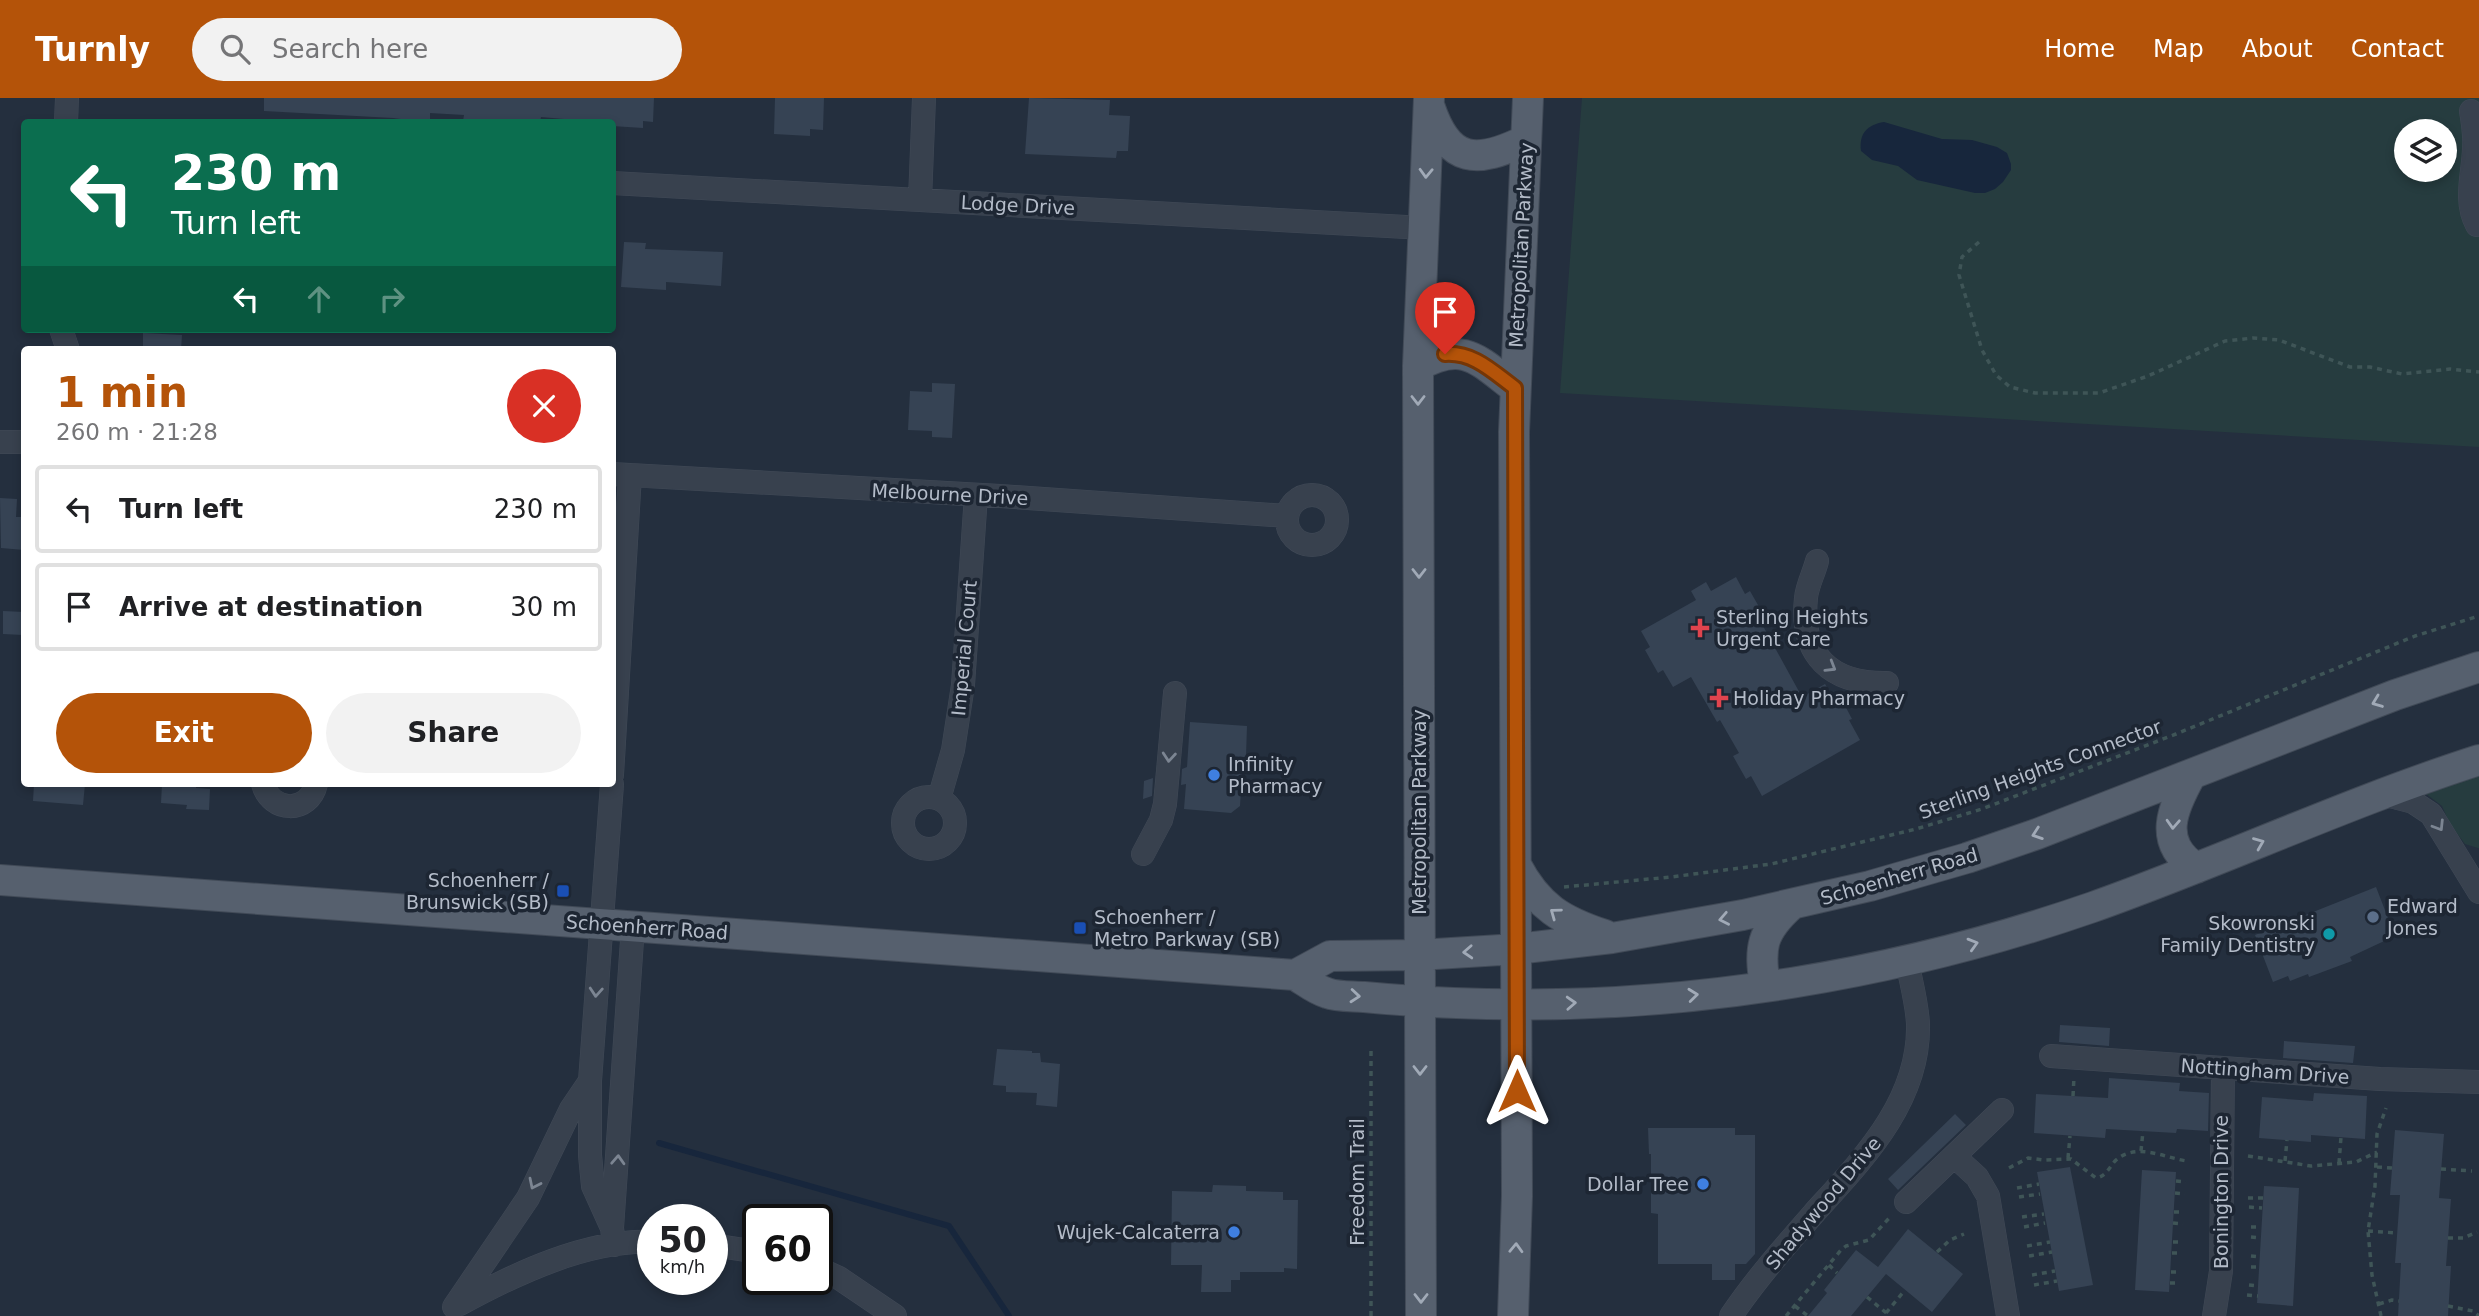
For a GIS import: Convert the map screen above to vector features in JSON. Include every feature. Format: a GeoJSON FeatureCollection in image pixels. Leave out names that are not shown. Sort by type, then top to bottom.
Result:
{"type":"FeatureCollection","features":[{"type":"Feature","properties":{"kind":"main road","name":"Metropolitan Parkway"},"geometry":{"type":"LineString","coordinates":[[1513,1316],[1517,1196],[1515,388],[1528,98]]}},
{"type":"Feature","properties":{"kind":"main road","name":"Metropolitan Parkway"},"geometry":{"type":"LineString","coordinates":[[1421,1316],[1418,366],[1429,101]]}},
{"type":"Feature","properties":{"kind":"main road"},"geometry":{"type":"LineString","coordinates":[[1429,101],[1438,132],[1449,145],[1461,153],[1489,155],[1526,140]]}},
{"type":"Feature","properties":{"kind":"main road"},"geometry":{"type":"LineString","coordinates":[[1418,366],[1445,354],[1466,355],[1515,388]]}},
{"type":"Feature","properties":{"kind":"main road","name":"Schoenherr Road"},"geometry":{"type":"LineString","coordinates":[[1295,975],[1330,957],[1517,949],[1612,937],[1693,925],[1870,886],[1967,858],[2088,816],[2395,695],[2479,667]]}},
{"type":"Feature","properties":{"kind":"main road","name":"Schoenherr Road"},"geometry":{"type":"LineString","coordinates":[[0,880],[1295,975],[1327,994],[1420,1002],[1517,1004],[1677,996],[1765,986],[1907,961],[2067,915],[2196,869],[2382,794],[2479,760]]}},
{"type":"Feature","properties":{"kind":"main road"},"geometry":{"type":"LineString","coordinates":[[2191,775],[2178,798],[2171,827],[2176,851],[2196,869]]}},
{"type":"Feature","properties":{"kind":"main road"},"geometry":{"type":"LineString","coordinates":[[1516,865],[1526,885],[1549,909],[1578,926],[1612,937]]}},
{"type":"Feature","properties":{"kind":"main road"},"geometry":{"type":"LineString","coordinates":[[1765,986],[1761,954],[1763,942],[1776,919],[1791,905]]}},
{"type":"Feature","properties":{"kind":"street"},"geometry":{"type":"LineString","coordinates":[[66,119],[67,98]]}},
{"type":"Feature","properties":{"kind":"street"},"geometry":{"type":"LineString","coordinates":[[920,200],[924,98]]}},
{"type":"Feature","properties":{"kind":"street"},"geometry":{"type":"LineString","coordinates":[[2471,111],[2474,146],[2470,177],[2470,212],[2477,225]]}},
{"type":"Feature","properties":{"kind":"street","name":"Lodge Drive"},"geometry":{"type":"LineString","coordinates":[[616,183],[1424,228]]}},
{"type":"Feature","properties":{"kind":"street"},"geometry":{"type":"LineString","coordinates":[[0,442],[21,442]]}},
{"type":"Feature","properties":{"kind":"street"},"geometry":{"type":"LineString","coordinates":[[616,642],[621,475]]}},
{"type":"Feature","properties":{"kind":"street","name":"Melbourne Drive"},"geometry":{"type":"LineString","coordinates":[[621,475],[1287,516]]}},
{"type":"Feature","properties":{"kind":"street","name":"Imperial Court"},"geometry":{"type":"LineString","coordinates":[[939,799],[961,708],[976,495]]}},
{"type":"Feature","properties":{"kind":"street"},"geometry":{"type":"LineString","coordinates":[[1817,561],[1806,597],[1807,637],[1819,660],[1835,671],[1863,683],[1887,683]]}},
{"type":"Feature","properties":{"kind":"street"},"geometry":{"type":"LineString","coordinates":[[1143,853],[1161,820],[1165,804],[1175,693]]}},
{"type":"Feature","properties":{"kind":"street"},"geometry":{"type":"LineString","coordinates":[[264,787],[275,803],[293,807],[310,798],[315,787]]}},
{"type":"Feature","properties":{"kind":"street"},"geometry":{"type":"LineString","coordinates":[[612,787],[590,1081],[590,1155],[593,1186],[613,1236]]}},
{"type":"Feature","properties":{"kind":"street"},"geometry":{"type":"LineString","coordinates":[[2382,794],[2413,802],[2431,814],[2477,881]]}},
{"type":"Feature","properties":{"kind":"street"},"geometry":{"type":"LineString","coordinates":[[613,1236],[633,926]]}},
{"type":"Feature","properties":{"kind":"street","name":"Shadywood Drive"},"geometry":{"type":"LineString","coordinates":[[1731,1316],[1795,1235],[1864,1159],[1889,1123],[1915,1055],[1918,1026],[1907,961]]}},
{"type":"Feature","properties":{"kind":"street","name":"Nottingham Drive"},"geometry":{"type":"LineString","coordinates":[[2051,1056],[2380,1079],[2479,1082]]}},
{"type":"Feature","properties":{"kind":"street","name":"Bonington Drive"},"geometry":{"type":"LineString","coordinates":[[2214,1316],[2221,1271],[2223,1068]]}},
{"type":"Feature","properties":{"kind":"street"},"geometry":{"type":"LineString","coordinates":[[449,1312],[528,1198],[571,1110],[590,1081]]}},
{"type":"Feature","properties":{"kind":"street"},"geometry":{"type":"LineString","coordinates":[[1900,1208],[2002,1110]]}},
{"type":"Feature","properties":{"kind":"street"},"geometry":{"type":"LineString","coordinates":[[1954,1156],[1977,1177],[1988,1196],[2008,1316]]}},
{"type":"Feature","properties":{"kind":"street"},"geometry":{"type":"LineString","coordinates":[[449,1312],[505,1279],[578,1253],[613,1236],[637,1240]]}},
{"type":"Feature","properties":{"kind":"street"},"geometry":{"type":"LineString","coordinates":[[833,1275],[895,1316]]}},
{"type":"Feature","properties":{"kind":"path"},"geometry":{"type":"LineString","coordinates":[[1979,242],[1962,257],[1959,275],[1982,350],[1996,375],[2011,387],[2035,393],[2099,393],[2148,376],[2225,341],[2253,338],[2279,340],[2350,367],[2371,367],[2402,374],[2450,369],[2479,372]]}},
{"type":"Feature","properties":{"kind":"path","name":"Sterling Heights Connector"},"geometry":{"type":"LineString","coordinates":[[1562,887],[1640,881],[1771,864],[1916,829],[1982,809],[2163,739],[2415,636],[2479,615]]}},
{"type":"Feature","properties":{"kind":"path","name":"Freedom Trail"},"geometry":{"type":"LineString","coordinates":[[1371,1048],[1371,1316]]}},
{"type":"Feature","properties":{"kind":"path"},"geometry":{"type":"LineString","coordinates":[[2073,1096],[2075,1068]]}},
{"type":"Feature","properties":{"kind":"path"},"geometry":{"type":"LineString","coordinates":[[2381,1316],[2372,1275],[2368,1231],[2377,1135],[2386,1108]]}},
{"type":"Feature","properties":{"kind":"path"},"geometry":{"type":"LineString","coordinates":[[2141,1152],[2143,1131]]}},
{"type":"Feature","properties":{"kind":"path"},"geometry":{"type":"LineString","coordinates":[[2068,1159],[2070,1136]]}},
{"type":"Feature","properties":{"kind":"path"},"geometry":{"type":"LineString","coordinates":[[2339,1163],[2341,1137]]}},
{"type":"Feature","properties":{"kind":"path"},"geometry":{"type":"LineString","coordinates":[[2285,1161],[2287,1140]]}},
{"type":"Feature","properties":{"kind":"path"},"geometry":{"type":"LineString","coordinates":[[2009,1168],[2028,1158],[2050,1161],[2068,1159],[2096,1178],[2101,1177],[2123,1156],[2141,1152],[2187,1161]]}},
{"type":"Feature","properties":{"kind":"path"},"geometry":{"type":"LineString","coordinates":[[2248,1156],[2311,1166],[2356,1162],[2377,1152]]}},
{"type":"Feature","properties":{"kind":"path"},"geometry":{"type":"LineString","coordinates":[[2376,1167],[2392,1168]]}},
{"type":"Feature","properties":{"kind":"path"},"geometry":{"type":"LineString","coordinates":[[2441,1169],[2472,1171]]}},
{"type":"Feature","properties":{"kind":"path"},"geometry":{"type":"LineString","coordinates":[[2176,1181],[2186,1182]]}},
{"type":"Feature","properties":{"kind":"path"},"geometry":{"type":"LineString","coordinates":[[2017,1188],[2039,1184]]}},
{"type":"Feature","properties":{"kind":"path"},"geometry":{"type":"LineString","coordinates":[[2175,1193],[2185,1194]]}},
{"type":"Feature","properties":{"kind":"path"},"geometry":{"type":"LineString","coordinates":[[2019,1198],[2040,1194]]}},
{"type":"Feature","properties":{"kind":"path"},"geometry":{"type":"LineString","coordinates":[[2248,1198],[2263,1198]]}},
{"type":"Feature","properties":{"kind":"path"},"geometry":{"type":"LineString","coordinates":[[2249,1207],[2262,1208]]}},
{"type":"Feature","properties":{"kind":"path"},"geometry":{"type":"LineString","coordinates":[[1786,1316],[1846,1246],[1869,1240],[1900,1208]]}},
{"type":"Feature","properties":{"kind":"path"},"geometry":{"type":"LineString","coordinates":[[2174,1212],[2184,1212]]}},
{"type":"Feature","properties":{"kind":"path"},"geometry":{"type":"LineString","coordinates":[[2022,1217],[2043,1214]]}},
{"type":"Feature","properties":{"kind":"path"},"geometry":{"type":"LineString","coordinates":[[2024,1227],[2045,1223]]}},
{"type":"Feature","properties":{"kind":"path"},"geometry":{"type":"LineString","coordinates":[[2173,1223],[2183,1224]]}},
{"type":"Feature","properties":{"kind":"path"},"geometry":{"type":"LineString","coordinates":[[2251,1227],[2260,1227]]}},
{"type":"Feature","properties":{"kind":"path"},"geometry":{"type":"LineString","coordinates":[[2368,1231],[2397,1233]]}},
{"type":"Feature","properties":{"kind":"path"},"geometry":{"type":"LineString","coordinates":[[2448,1238],[2463,1238],[2477,1232]]}},
{"type":"Feature","properties":{"kind":"path"},"geometry":{"type":"LineString","coordinates":[[1937,1252],[1950,1240],[1964,1234]]}},
{"type":"Feature","properties":{"kind":"path"},"geometry":{"type":"LineString","coordinates":[[2251,1237],[2260,1238]]}},
{"type":"Feature","properties":{"kind":"path"},"geometry":{"type":"LineString","coordinates":[[2028,1246],[2050,1242]]}},
{"type":"Feature","properties":{"kind":"path"},"geometry":{"type":"LineString","coordinates":[[2173,1242],[2182,1242]]}},
{"type":"Feature","properties":{"kind":"path"},"geometry":{"type":"LineString","coordinates":[[2029,1256],[2052,1252]]}},
{"type":"Feature","properties":{"kind":"path"},"geometry":{"type":"LineString","coordinates":[[2172,1253],[2182,1253]]}},
{"type":"Feature","properties":{"kind":"path"},"geometry":{"type":"LineString","coordinates":[[2252,1256],[2260,1257]]}},
{"type":"Feature","properties":{"kind":"path"},"geometry":{"type":"LineString","coordinates":[[1829,1265],[1838,1273]]}},
{"type":"Feature","properties":{"kind":"path"},"geometry":{"type":"LineString","coordinates":[[2251,1267],[2260,1267]]}},
{"type":"Feature","properties":{"kind":"path"},"geometry":{"type":"LineString","coordinates":[[2032,1275],[2055,1271]]}},
{"type":"Feature","properties":{"kind":"path"},"geometry":{"type":"LineString","coordinates":[[2171,1272],[2180,1272]]}},
{"type":"Feature","properties":{"kind":"path"},"geometry":{"type":"LineString","coordinates":[[2034,1285],[2057,1281]]}},
{"type":"Feature","properties":{"kind":"path"},"geometry":{"type":"LineString","coordinates":[[2170,1283],[2180,1283]]}},
{"type":"Feature","properties":{"kind":"path"},"geometry":{"type":"LineString","coordinates":[[2249,1285],[2258,1286]]}},
{"type":"Feature","properties":{"kind":"path"},"geometry":{"type":"LineString","coordinates":[[1867,1297],[1888,1315],[1905,1290]]}},
{"type":"Feature","properties":{"kind":"path"},"geometry":{"type":"LineString","coordinates":[[2247,1295],[2258,1296]]}},
{"type":"Feature","properties":{"kind":"path"},"geometry":{"type":"LineString","coordinates":[[2379,1304],[2399,1301]]}},
{"type":"Feature","properties":{"kind":"path"},"geometry":{"type":"LineString","coordinates":[[1795,1306],[1808,1316]]}},
{"type":"Feature","properties":{"kind":"path"},"geometry":{"type":"LineString","coordinates":[[2448,1306],[2473,1311],[2479,1316]]}},
{"type":"Feature","properties":{"kind":"green space"},"geometry":{"type":"Polygon","coordinates":[[[1582,98],[2479,98],[2479,447],[1560,393],[1582,98]]]}},
{"type":"Feature","properties":{"kind":"green space"},"geometry":{"type":"Polygon","coordinates":[[[2479,773],[2478,848],[2465,844],[2450,824],[2442,806],[2425,793],[2479,773]]]}},
{"type":"Feature","properties":{"kind":"water"},"geometry":{"type":"Polygon","coordinates":[[[1884,122],[1942,139],[1972,140],[1997,147],[2007,153],[2011,170],[2003,182],[1985,193],[1917,180],[1898,166],[1872,160],[1861,151],[1861,139],[1865,131],[1884,122]]]}},
{"type":"Feature","properties":{"kind":"building"},"geometry":{"type":"Polygon","coordinates":[[[264,98],[654,98],[653,122],[643,121],[643,128],[616,126],[616,119],[463,119],[464,115],[430,113],[430,119],[400,119],[264,111],[264,98]]]}},
{"type":"Feature","properties":{"kind":"building"},"geometry":{"type":"Polygon","coordinates":[[[775,98],[824,98],[823,130],[810,129],[810,136],[774,134],[775,98]]]}},
{"type":"Feature","properties":{"kind":"building"},"geometry":{"type":"Polygon","coordinates":[[[1029,98],[1110,100],[1109,115],[1130,116],[1128,151],[1117,151],[1116,158],[1025,154],[1029,98]]]}},
{"type":"Feature","properties":{"kind":"building"},"geometry":{"type":"Polygon","coordinates":[[[624,242],[646,243],[645,249],[723,252],[721,286],[666,282],[666,290],[621,287],[624,242]]]}},
{"type":"Feature","properties":{"kind":"building"},"geometry":{"type":"Polygon","coordinates":[[[143,333],[182,335],[181,346],[143,346],[143,333]]]}},
{"type":"Feature","properties":{"kind":"building"},"geometry":{"type":"Polygon","coordinates":[[[932,383],[955,384],[952,438],[932,437],[932,431],[908,430],[910,391],[932,392],[932,383]]]}},
{"type":"Feature","properties":{"kind":"building"},"geometry":{"type":"Polygon","coordinates":[[[0,498],[17,499],[16,517],[21,517],[21,550],[1,548],[0,498]]]}},
{"type":"Feature","properties":{"kind":"building"},"geometry":{"type":"Polygon","coordinates":[[[1736,577],[1745,594],[1750,591],[1762,612],[1757,615],[1802,697],[1825,684],[1834,699],[1840,696],[1860,740],[1762,796],[1751,776],[1746,779],[1733,756],[1739,753],[1691,677],[1673,687],[1663,670],[1658,673],[1645,650],[1650,647],[1641,631],[1696,600],[1691,591],[1706,582],[1711,591],[1736,577]]]}},
{"type":"Feature","properties":{"kind":"building"},"geometry":{"type":"Polygon","coordinates":[[[3,611],[21,612],[21,635],[3,634],[3,611]]]}},
{"type":"Feature","properties":{"kind":"building","name":"Infinity Pharmacy"},"geometry":{"type":"Polygon","coordinates":[[[1190,722],[1247,726],[1240,806],[1231,813],[1184,809],[1186,784],[1181,785],[1182,769],[1187,767],[1190,722]]]}},
{"type":"Feature","properties":{"kind":"building"},"geometry":{"type":"Polygon","coordinates":[[[1153,778],[1152,796],[1143,799],[1144,781],[1153,778]]]}},
{"type":"Feature","properties":{"kind":"building"},"geometry":{"type":"Polygon","coordinates":[[[34,787],[85,787],[83,805],[33,801],[34,787]]]}},
{"type":"Feature","properties":{"kind":"building"},"geometry":{"type":"Polygon","coordinates":[[[162,787],[210,789],[209,810],[186,809],[187,805],[161,803],[162,787]]]}},
{"type":"Feature","properties":{"kind":"building"},"geometry":{"type":"Polygon","coordinates":[[[2376,887],[2395,936],[2350,957],[2352,961],[2309,977],[2308,974],[2290,981],[2288,976],[2273,982],[2255,935],[2376,887]]]}},
{"type":"Feature","properties":{"kind":"building"},"geometry":{"type":"Polygon","coordinates":[[[2060,1025],[2110,1028],[2109,1046],[2059,1042],[2060,1025]]]}},
{"type":"Feature","properties":{"kind":"building"},"geometry":{"type":"Polygon","coordinates":[[[2284,1041],[2355,1046],[2353,1063],[2283,1058],[2284,1041]]]}},
{"type":"Feature","properties":{"kind":"building"},"geometry":{"type":"Polygon","coordinates":[[[997,1049],[1032,1051],[1040,1053],[1041,1062],[1060,1064],[1057,1107],[1036,1105],[1037,1093],[1006,1092],[1006,1086],[993,1085],[997,1049]]]}},
{"type":"Feature","properties":{"kind":"building"},"geometry":{"type":"Polygon","coordinates":[[[2109,1078],[2180,1083],[2179,1091],[2209,1093],[2208,1131],[2177,1129],[2176,1133],[2106,1129],[2105,1138],[2034,1133],[2036,1094],[2108,1098],[2109,1078]]]}},
{"type":"Feature","properties":{"kind":"building"},"geometry":{"type":"Polygon","coordinates":[[[2314,1093],[2367,1096],[2365,1139],[2311,1135],[2311,1142],[2259,1138],[2262,1097],[2313,1101],[2314,1093]]]}},
{"type":"Feature","properties":{"kind":"building"},"geometry":{"type":"Polygon","coordinates":[[[1955,1114],[1966,1125],[1898,1190],[1888,1179],[1955,1114]]]}},
{"type":"Feature","properties":{"kind":"building","name":"Dollar Tree"},"geometry":{"type":"Polygon","coordinates":[[[1648,1128],[1735,1128],[1735,1135],[1755,1135],[1755,1254],[1746,1264],[1735,1264],[1735,1280],[1712,1280],[1712,1264],[1658,1264],[1658,1214],[1651,1213],[1648,1128]]]}},
{"type":"Feature","properties":{"kind":"building"},"geometry":{"type":"Polygon","coordinates":[[[2395,1130],[2444,1134],[2439,1198],[2451,1199],[2446,1266],[2451,1266],[2448,1316],[2398,1316],[2401,1263],[2395,1263],[2400,1195],[2390,1195],[2395,1130]]]}},
{"type":"Feature","properties":{"kind":"building"},"geometry":{"type":"Polygon","coordinates":[[[2070,1167],[2093,1285],[2059,1291],[2037,1172],[2070,1167]]]}},
{"type":"Feature","properties":{"kind":"building"},"geometry":{"type":"Polygon","coordinates":[[[2142,1170],[2176,1172],[2169,1292],[2135,1290],[2142,1170]]]}},
{"type":"Feature","properties":{"kind":"building","name":"Wujek-Calcaterra"},"geometry":{"type":"Polygon","coordinates":[[[1213,1185],[1246,1186],[1246,1191],[1283,1192],[1283,1200],[1298,1200],[1297,1269],[1284,1268],[1284,1272],[1240,1272],[1240,1280],[1231,1280],[1231,1292],[1201,1292],[1202,1265],[1171,1265],[1172,1191],[1212,1192],[1213,1185]]]}},
{"type":"Feature","properties":{"kind":"building"},"geometry":{"type":"Polygon","coordinates":[[[2264,1186],[2299,1188],[2293,1306],[2257,1303],[2264,1186]]]}},
{"type":"Feature","properties":{"kind":"building"},"geometry":{"type":"Polygon","coordinates":[[[1908,1229],[1963,1274],[1932,1312],[1886,1274],[1851,1316],[1808,1316],[1827,1293],[1824,1290],[1856,1250],[1878,1267],[1908,1229]]]}},
{"type":"Feature","properties":{"kind":"waterway"},"geometry":{"type":"LineString","coordinates":[[659,1143],[949,1226],[1009,1316]]}},
{"type":"Feature","properties":{"kind":"place","name":"Sterling Heights Urgent Care"},"geometry":{"type":"Point","coordinates":[1700,628]}},
{"type":"Feature","properties":{"kind":"place","name":"Holiday Pharmacy"},"geometry":{"type":"Point","coordinates":[1719,698]}},
{"type":"Feature","properties":{"kind":"place","name":"Infinity Pharmacy"},"geometry":{"type":"Point","coordinates":[1214,775]}},
{"type":"Feature","properties":{"kind":"place","name":"Schoenherr / Brunswick (SB)"},"geometry":{"type":"Point","coordinates":[563,891]}},
{"type":"Feature","properties":{"kind":"place","name":"Edward Jones"},"geometry":{"type":"Point","coordinates":[2373,917]}},
{"type":"Feature","properties":{"kind":"place","name":"Schoenherr / Metro Parkway (SB)"},"geometry":{"type":"Point","coordinates":[1080,928]}},
{"type":"Feature","properties":{"kind":"place","name":"Skowronski Family Dentistry"},"geometry":{"type":"Point","coordinates":[2329,934]}},
{"type":"Feature","properties":{"kind":"place","name":"Dollar Tree"},"geometry":{"type":"Point","coordinates":[1703,1184]}},
{"type":"Feature","properties":{"kind":"place","name":"Wujek-Calcaterra"},"geometry":{"type":"Point","coordinates":[1234,1232]}},
{"type":"Feature","properties":{"kind":"route"},"geometry":{"type":"LineString","coordinates":[[1445,354],[1466,355],[1477,360],[1515,388],[1517,1091]]}}]}
